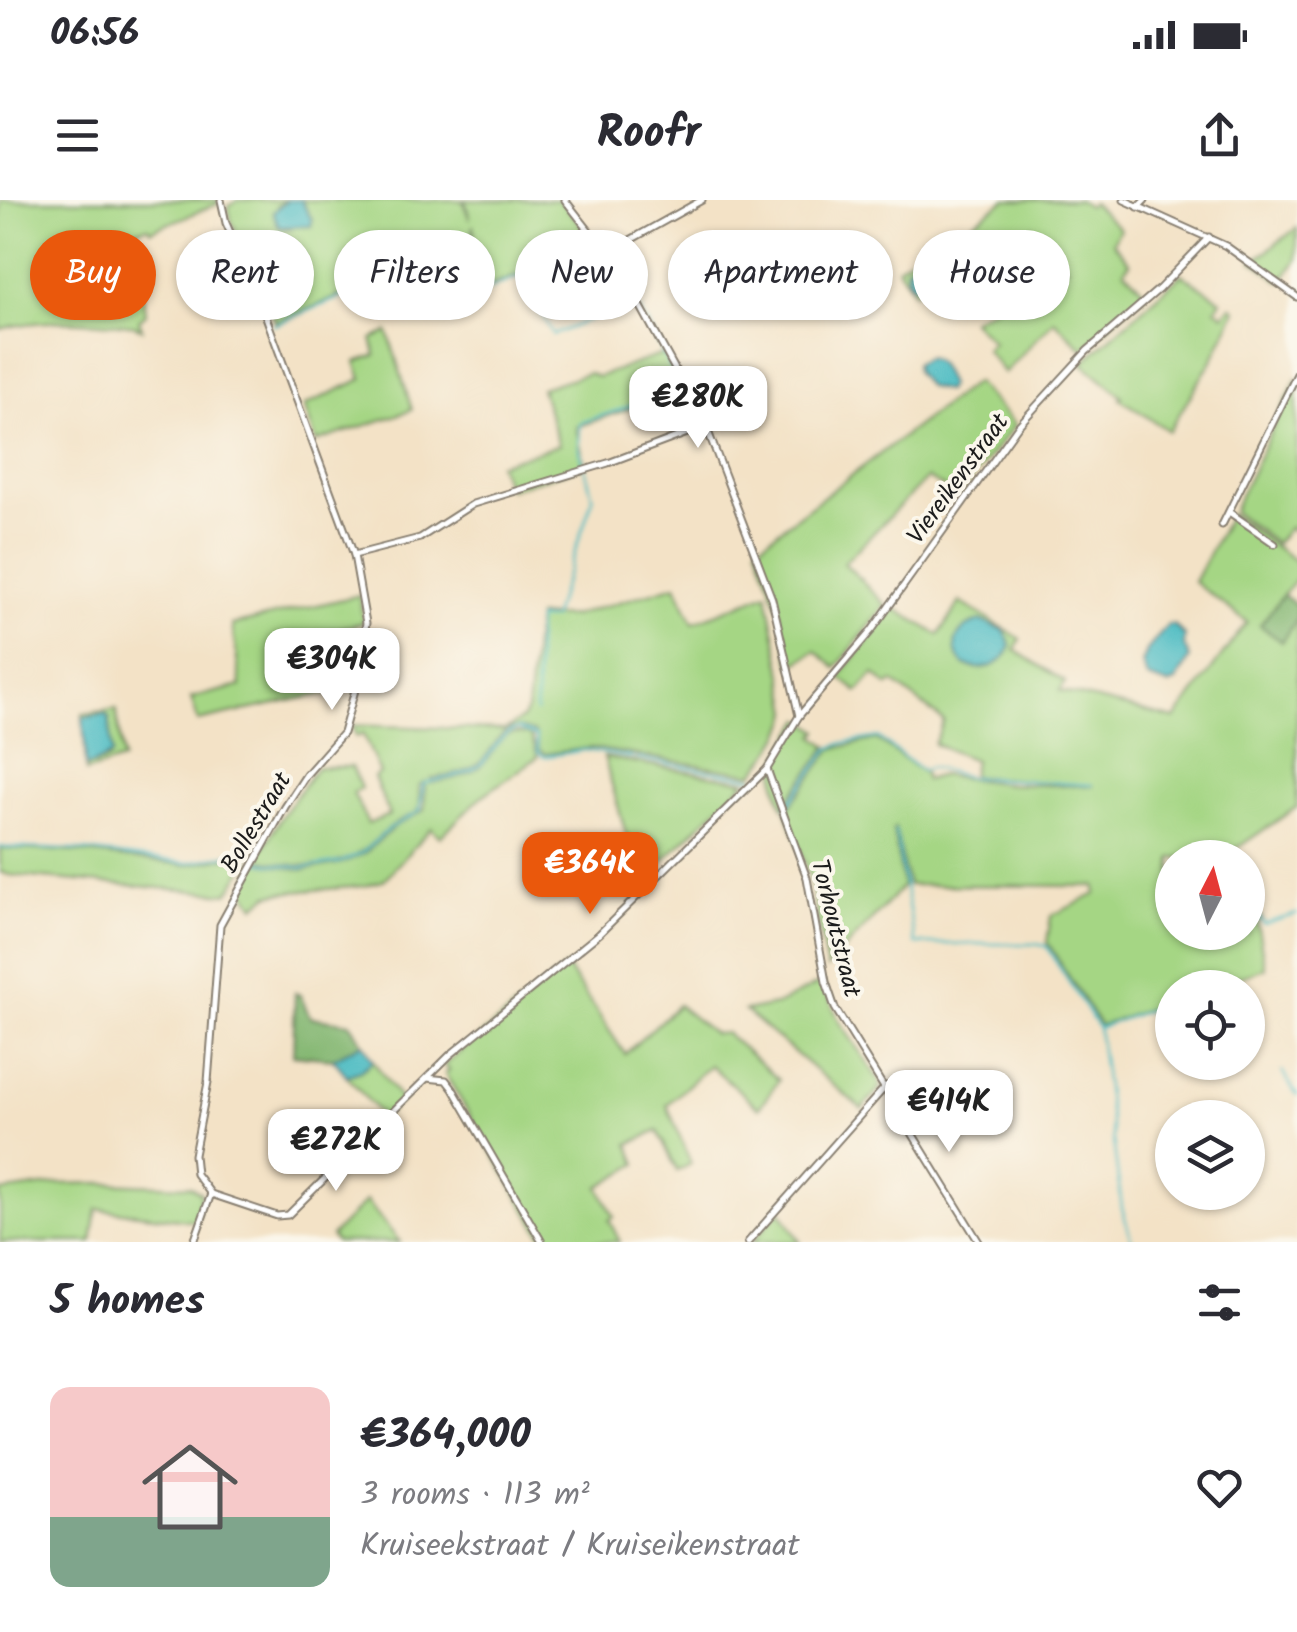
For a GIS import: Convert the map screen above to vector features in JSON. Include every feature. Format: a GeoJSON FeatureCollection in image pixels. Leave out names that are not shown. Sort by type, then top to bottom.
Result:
{"type":"FeatureCollection","features":[{"type":"Feature","properties":{"kind":"street","name":"Bollestraat"},"geometry":{"type":"LineString","coordinates":[[210,1194],[196,1174],[194,1155],[208,1082],[217,936],[228,906],[264,840],[306,775],[343,732],[350,717],[366,623],[354,555],[259,298],[226,223],[221,200]]}},
{"type":"Feature","properties":{"kind":"street"},"geometry":{"type":"LineString","coordinates":[[565,200],[589,230]]}},
{"type":"Feature","properties":{"kind":"street"},"geometry":{"type":"LineString","coordinates":[[648,230],[702,200]]}},
{"type":"Feature","properties":{"kind":"street"},"geometry":{"type":"LineString","coordinates":[[1124,200],[1210,237],[1297,297]]}},
{"type":"Feature","properties":{"kind":"street"},"geometry":{"type":"LineString","coordinates":[[1138,207],[1145,200]]}},
{"type":"Feature","properties":{"kind":"street","name":"Viereikenstraat"},"geometry":{"type":"LineString","coordinates":[[210,1194],[277,1216],[288,1215],[488,1021],[599,934],[767,768],[799,716],[872,630],[1018,426],[1087,351],[1160,288],[1210,237]]}},
{"type":"Feature","properties":{"kind":"street"},"geometry":{"type":"LineString","coordinates":[[647,320],[706,426],[772,598],[799,716]]}},
{"type":"Feature","properties":{"kind":"street"},"geometry":{"type":"LineString","coordinates":[[1222,524],[1297,374]]}},
{"type":"Feature","properties":{"kind":"street"},"geometry":{"type":"LineString","coordinates":[[354,555],[420,538],[473,504],[608,463],[706,426]]}},
{"type":"Feature","properties":{"kind":"street"},"geometry":{"type":"LineString","coordinates":[[1230,512],[1275,544]]}},
{"type":"Feature","properties":{"kind":"street","name":"Torhoutstraat"},"geometry":{"type":"LineString","coordinates":[[767,768],[807,878],[828,991],[979,1242]]}},
{"type":"Feature","properties":{"kind":"street"},"geometry":{"type":"LineString","coordinates":[[427,1078],[446,1080],[542,1242]]}},
{"type":"Feature","properties":{"kind":"street"},"geometry":{"type":"LineString","coordinates":[[748,1242],[886,1086]]}},
{"type":"Feature","properties":{"kind":"street"},"geometry":{"type":"LineString","coordinates":[[194,1242],[210,1194]]}},
{"type":"Feature","properties":{"kind":"green space"},"geometry":{"type":"Polygon","coordinates":[[[0,200],[218,200],[218,204],[153,230],[30,230],[30,320],[139,320],[142,329],[133,325],[66,321],[0,329],[0,200]]]}},
{"type":"Feature","properties":{"kind":"green space"},"geometry":{"type":"Polygon","coordinates":[[[238,200],[288,200],[277,206],[279,227],[287,228],[309,226],[312,220],[301,200],[462,200],[470,220],[465,200],[560,200],[585,230],[515,230],[515,276],[495,284],[495,230],[474,230],[473,225],[472,230],[334,230],[334,298],[314,307],[314,230],[235,230],[228,206],[238,200]]]}},
{"type":"Feature","properties":{"kind":"green space"},"geometry":{"type":"Polygon","coordinates":[[[1005,200],[1079,200],[1088,206],[1092,203],[1120,229],[1113,242],[1130,263],[1124,270],[1145,295],[1083,349],[1054,320],[1070,320],[1070,230],[962,230],[1005,200]]]}},
{"type":"Feature","properties":{"kind":"green space"},"geometry":{"type":"Polygon","coordinates":[[[1297,228],[1297,260],[1281,282],[1253,261],[1297,228]]]}},
{"type":"Feature","properties":{"kind":"green space"},"geometry":{"type":"Polygon","coordinates":[[[913,256],[913,291],[897,267],[913,256]]]}},
{"type":"Feature","properties":{"kind":"green space"},"geometry":{"type":"Polygon","coordinates":[[[1182,274],[1221,300],[1216,309],[1224,315],[1231,306],[1236,310],[1214,357],[1169,431],[1120,399],[1122,396],[1082,363],[1182,274]]]}},
{"type":"Feature","properties":{"kind":"green space"},"geometry":{"type":"Polygon","coordinates":[[[971,320],[1054,320],[1004,373],[985,349],[993,342],[971,320]]]}},
{"type":"Feature","properties":{"kind":"green space"},"geometry":{"type":"Polygon","coordinates":[[[388,332],[412,410],[316,442],[304,406],[362,379],[356,362],[376,355],[372,339],[388,332]]]}},
{"type":"Feature","properties":{"kind":"green space"},"geometry":{"type":"Polygon","coordinates":[[[663,354],[684,390],[576,427],[585,466],[509,489],[498,464],[559,445],[541,388],[588,373],[597,377],[663,354]]]}},
{"type":"Feature","properties":{"kind":"green space"},"geometry":{"type":"Polygon","coordinates":[[[1297,378],[1297,532],[1290,527],[1276,543],[1234,512],[1234,508],[1297,378]]]}},
{"type":"Feature","properties":{"kind":"green space"},"geometry":{"type":"Polygon","coordinates":[[[975,382],[1015,425],[959,496],[927,478],[844,563],[886,605],[836,668],[816,651],[791,666],[780,613],[757,547],[975,382]]]}},
{"type":"Feature","properties":{"kind":"green space"},"geometry":{"type":"Polygon","coordinates":[[[1230,514],[1297,562],[1297,578],[1260,625],[1281,641],[1297,619],[1297,807],[1249,840],[1155,840],[1155,950],[1262,950],[1265,968],[1155,970],[1155,1007],[1100,1026],[1047,942],[1051,916],[1096,894],[1096,886],[908,885],[895,828],[903,886],[827,968],[810,877],[786,811],[832,749],[876,739],[924,773],[925,780],[941,775],[1009,784],[1094,786],[971,776],[974,760],[934,744],[944,721],[893,682],[888,686],[874,674],[858,692],[839,677],[894,608],[939,635],[960,602],[1021,639],[1015,650],[1065,682],[1060,691],[1175,719],[1247,622],[1194,582],[1230,514]]]}},
{"type":"Feature","properties":{"kind":"green space"},"geometry":{"type":"Polygon","coordinates":[[[676,585],[693,623],[767,593],[790,711],[780,737],[753,774],[591,748],[545,754],[539,750],[535,733],[514,729],[501,736],[473,767],[431,779],[431,783],[474,770],[510,734],[531,735],[538,757],[481,797],[440,837],[431,828],[383,881],[279,893],[269,895],[255,906],[244,890],[255,862],[302,870],[342,863],[364,854],[394,827],[424,810],[425,782],[419,786],[420,806],[416,813],[394,825],[353,856],[312,866],[257,859],[317,767],[352,767],[361,788],[353,793],[368,824],[389,815],[374,777],[380,773],[363,734],[356,737],[351,725],[505,730],[523,718],[527,710],[537,617],[572,616],[676,585]]]}},
{"type":"Feature","properties":{"kind":"green space"},"geometry":{"type":"Polygon","coordinates":[[[360,595],[363,623],[294,639],[295,647],[310,645],[311,650],[321,649],[319,664],[356,668],[353,687],[198,721],[191,698],[241,686],[232,625],[360,595]]]}},
{"type":"Feature","properties":{"kind":"green space"},"geometry":{"type":"Polygon","coordinates":[[[1283,595],[1297,605],[1297,619],[1281,642],[1260,625],[1283,595]]]}},
{"type":"Feature","properties":{"kind":"green space"},"geometry":{"type":"Polygon","coordinates":[[[116,709],[123,760],[86,772],[86,767],[109,759],[109,718],[105,714],[83,718],[83,714],[116,709]]]}},
{"type":"Feature","properties":{"kind":"green space"},"geometry":{"type":"Polygon","coordinates":[[[802,719],[819,731],[815,736],[828,746],[783,807],[776,780],[778,760],[802,719]]]}},
{"type":"Feature","properties":{"kind":"green space"},"geometry":{"type":"Polygon","coordinates":[[[604,757],[746,781],[640,883],[604,757]]]}},
{"type":"Feature","properties":{"kind":"green space"},"geometry":{"type":"Polygon","coordinates":[[[0,848],[78,852],[185,865],[229,857],[249,860],[228,894],[9,875],[0,872],[0,848]]]}},
{"type":"Feature","properties":{"kind":"green space"},"geometry":{"type":"Polygon","coordinates":[[[566,966],[625,1054],[678,1005],[714,1034],[726,1033],[779,1080],[759,1108],[710,1065],[667,1105],[691,1164],[677,1171],[658,1131],[629,1144],[637,1164],[599,1187],[614,1217],[609,1220],[620,1242],[546,1242],[445,1074],[449,1070],[444,1065],[566,966]]]}},
{"type":"Feature","properties":{"kind":"green space"},"geometry":{"type":"Polygon","coordinates":[[[822,982],[839,1021],[879,1080],[880,1088],[862,1109],[745,1011],[776,1005],[822,982]]]}},
{"type":"Feature","properties":{"kind":"green space"},"geometry":{"type":"Polygon","coordinates":[[[295,993],[300,995],[310,1017],[350,1023],[363,1043],[333,1059],[293,1055],[295,993]]]}},
{"type":"Feature","properties":{"kind":"green space"},"geometry":{"type":"Polygon","coordinates":[[[373,1061],[401,1100],[383,1118],[347,1076],[373,1061]]]}},
{"type":"Feature","properties":{"kind":"green space"},"geometry":{"type":"Polygon","coordinates":[[[101,1183],[190,1186],[201,1193],[196,1221],[97,1209],[92,1242],[0,1242],[0,1192],[101,1183]]]}},
{"type":"Feature","properties":{"kind":"green space"},"geometry":{"type":"Polygon","coordinates":[[[366,1201],[400,1242],[336,1242],[331,1236],[366,1201]]]}},
{"type":"Feature","properties":{"kind":"green space"},"geometry":{"type":"Polygon","coordinates":[[[780,1210],[800,1242],[752,1242],[780,1210]]]}},
{"type":"Feature","properties":{"kind":"water"},"geometry":{"type":"Polygon","coordinates":[[[288,200],[301,200],[312,220],[311,226],[279,227],[273,212],[288,200]]]}},
{"type":"Feature","properties":{"kind":"water"},"geometry":{"type":"Polygon","coordinates":[[[913,264],[913,286],[907,278],[907,268],[913,264]]]}},
{"type":"Feature","properties":{"kind":"water"},"geometry":{"type":"Polygon","coordinates":[[[926,357],[941,367],[949,385],[946,391],[928,387],[916,372],[915,364],[926,357]]]}},
{"type":"Feature","properties":{"kind":"water"},"geometry":{"type":"Polygon","coordinates":[[[982,621],[1004,630],[1011,646],[1003,659],[992,666],[964,665],[956,650],[957,637],[967,627],[982,621]]]}},
{"type":"Feature","properties":{"kind":"water"},"geometry":{"type":"Polygon","coordinates":[[[1168,625],[1174,625],[1185,636],[1184,646],[1190,658],[1176,682],[1168,685],[1147,678],[1142,663],[1168,625]]]}},
{"type":"Feature","properties":{"kind":"water"},"geometry":{"type":"Polygon","coordinates":[[[105,714],[109,717],[112,755],[86,767],[83,718],[105,714]]]}},
{"type":"Feature","properties":{"kind":"water"},"geometry":{"type":"Polygon","coordinates":[[[363,1043],[373,1061],[347,1076],[333,1059],[363,1043]]]}},
{"type":"Feature","properties":{"kind":"waterway"},"geometry":{"type":"LineString","coordinates":[[274,325],[410,269],[431,313],[521,276],[553,335],[635,301],[682,389],[580,423],[579,447],[593,498],[552,619],[537,619],[536,712]]}},
{"type":"Feature","properties":{"kind":"waterway"},"geometry":{"type":"LineString","coordinates":[[257,862],[303,868],[341,862],[362,853],[390,828],[420,811],[423,784],[471,770],[483,762],[504,736],[518,729],[536,736],[538,752],[544,757],[585,750],[754,778]]}},
{"type":"Feature","properties":{"kind":"waterway"},"geometry":{"type":"LineString","coordinates":[[786,807],[829,749],[878,737],[922,771],[930,767],[968,777],[1092,785]]}},
{"type":"Feature","properties":{"kind":"waterway"},"geometry":{"type":"LineString","coordinates":[[895,830],[915,944],[1046,946],[1098,1028],[1122,1208],[1132,1242]]}},
{"type":"Feature","properties":{"kind":"waterway"},"geometry":{"type":"LineString","coordinates":[[0,847],[78,850],[187,863],[230,854],[248,858]]}},
{"type":"Feature","properties":{"kind":"waterway"},"geometry":{"type":"LineString","coordinates":[[1265,924],[1297,914]]}},
{"type":"Feature","properties":{"kind":"waterway"},"geometry":{"type":"LineString","coordinates":[[1098,1028],[1155,1008]]}},
{"type":"Feature","properties":{"kind":"waterway"},"geometry":{"type":"LineString","coordinates":[[1282,1071],[1297,1095]]}}]}
